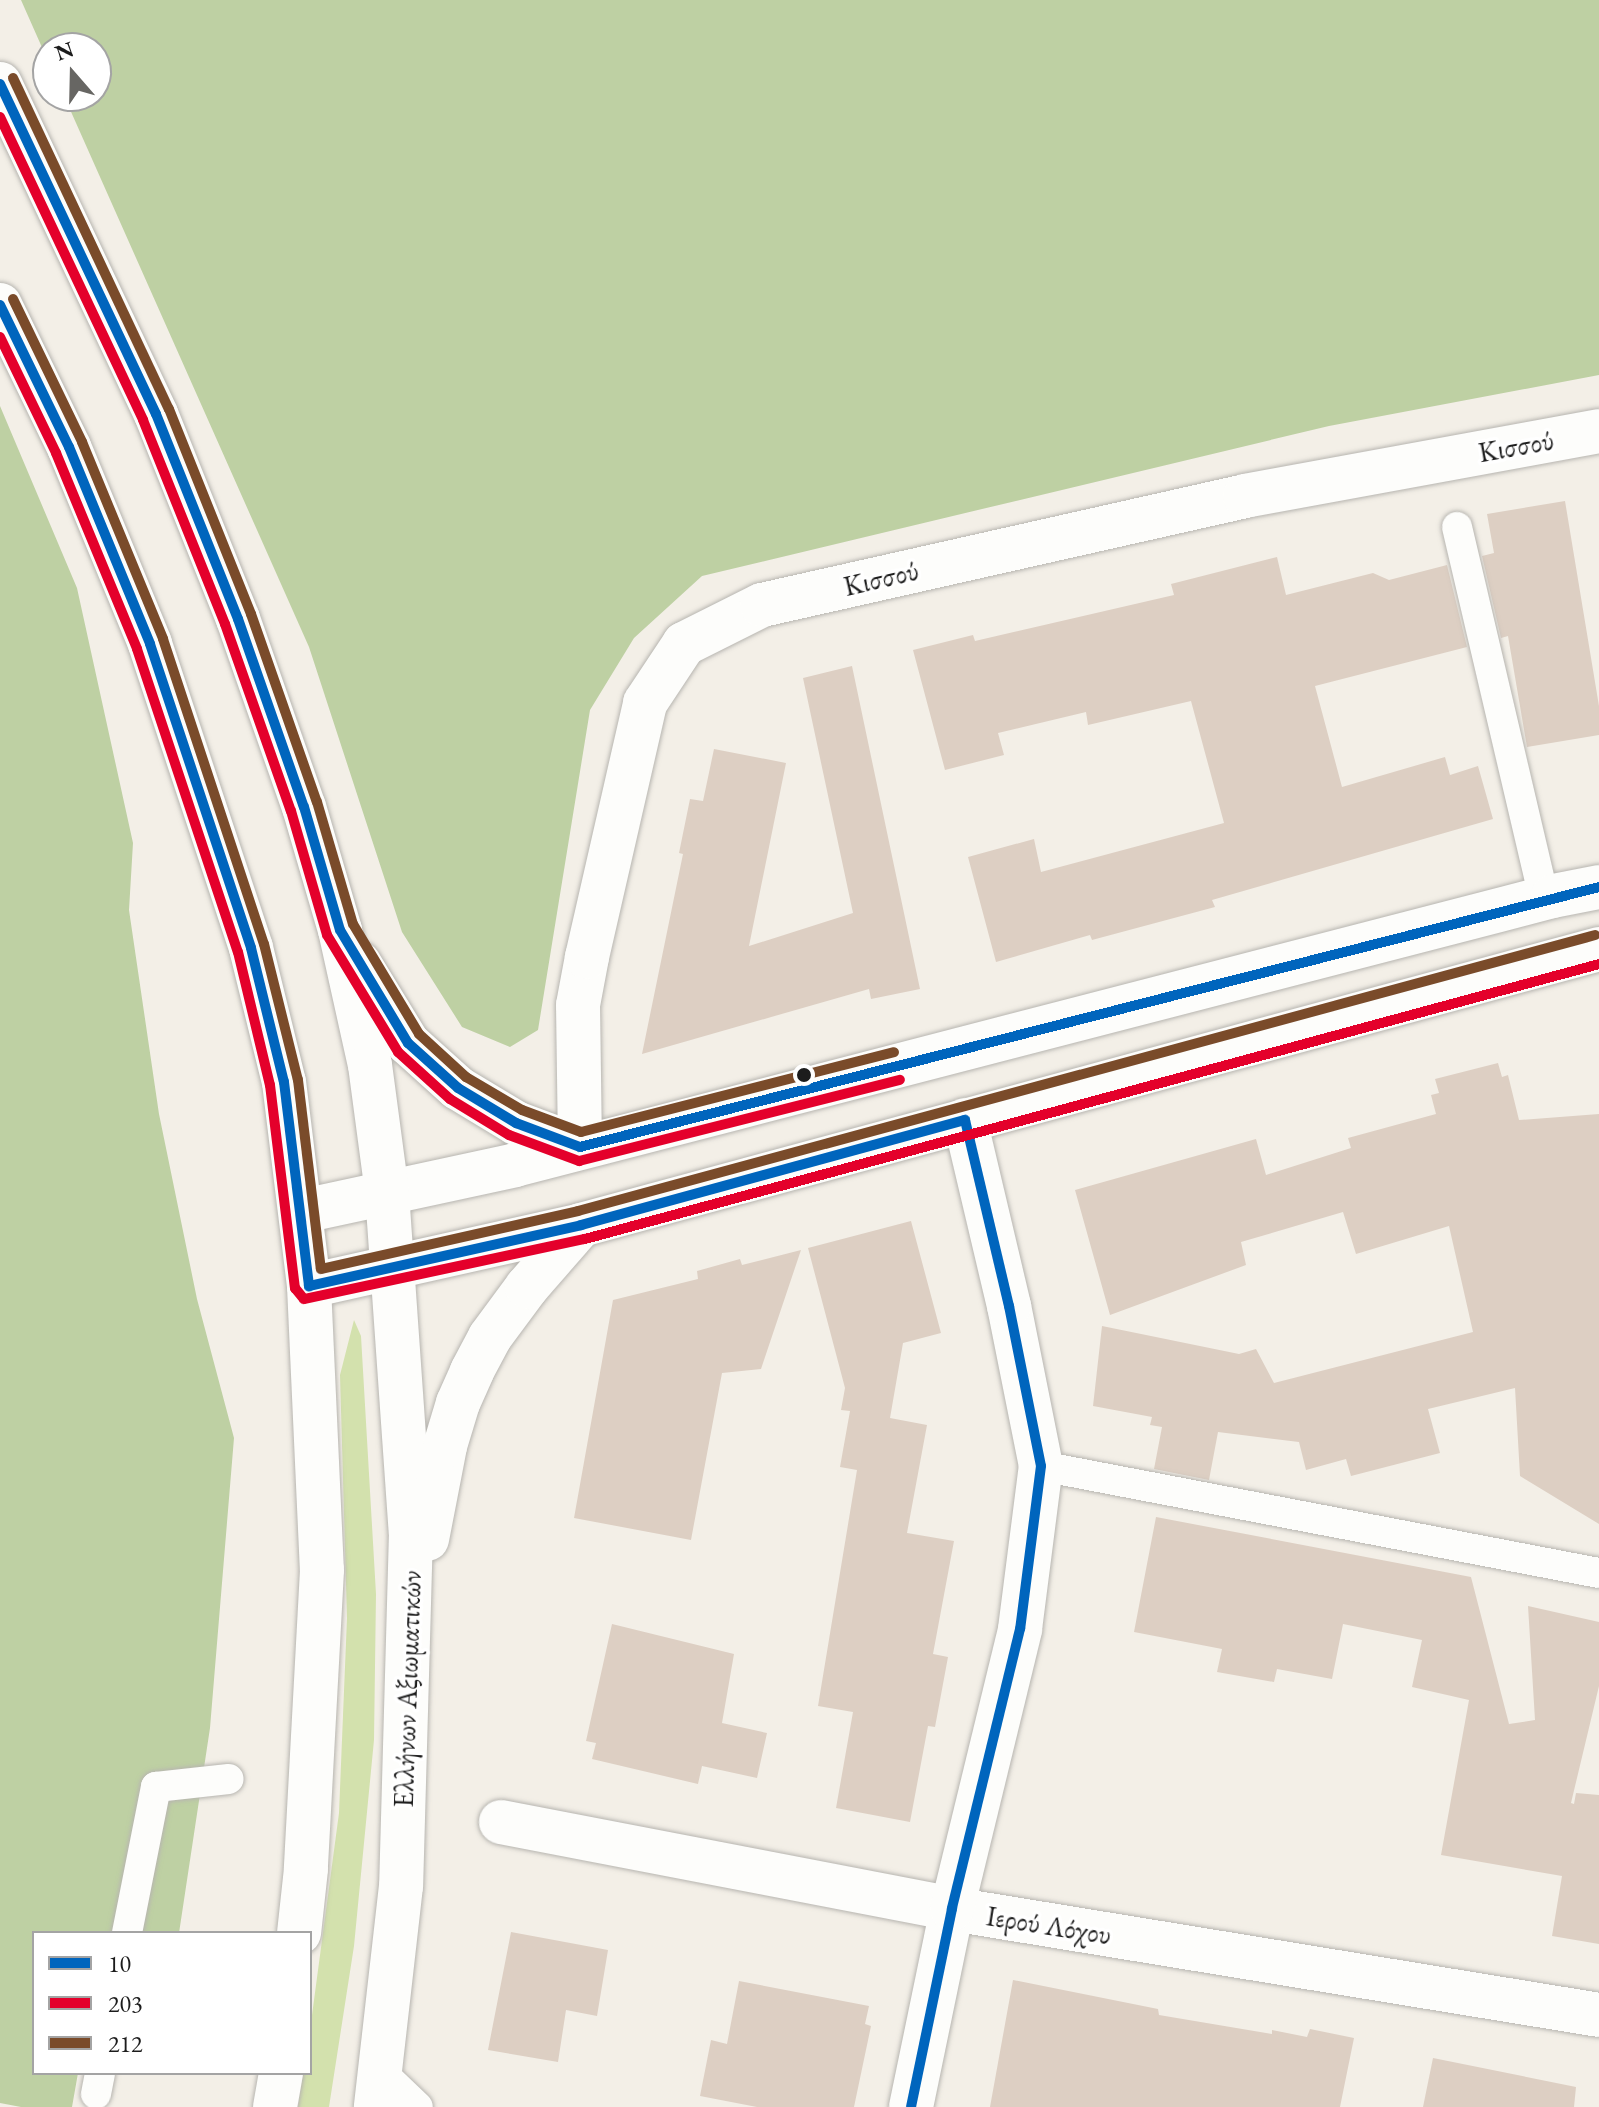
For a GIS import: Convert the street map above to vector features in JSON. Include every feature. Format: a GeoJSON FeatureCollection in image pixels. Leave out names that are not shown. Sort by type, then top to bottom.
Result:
{"type":"FeatureCollection","features":[{"type":"Feature","properties":{"kind":"street"},"geometry":{"type":"LineString","coordinates":[[0,84],[156,414],[238,619],[304,807],[340,930],[408,1043],[458,1088],[516,1123],[580,1147]]}},
{"type":"Feature","properties":{"kind":"street"},"geometry":{"type":"LineString","coordinates":[[0,305],[69,447],[144,630],[217,838],[251,948],[284,1082],[303,1211],[309,1286],[322,1570],[306,1869],[299,1931]]}},
{"type":"Feature","properties":{"kind":"street","name":"Κισσού"},"geometry":{"type":"LineString","coordinates":[[580,1147],[576,1081],[578,1005],[582,981],[645,703],[684,644],[762,605],[1245,496],[1599,431]]}},
{"type":"Feature","properties":{"kind":"street"},"geometry":{"type":"LineString","coordinates":[[303,1211],[580,1147],[1599,887]]}},
{"type":"Feature","properties":{"kind":"street","name":"Ελλήνων Αξιωματικών"},"geometry":{"type":"LineString","coordinates":[[340,930],[370,1065],[387,1193],[410,1516],[411,1608],[401,1886],[378,2089]]}},
{"type":"Feature","properties":{"kind":"street"},"geometry":{"type":"LineString","coordinates":[[309,1286],[394,1270],[581,1225],[1599,949]]}},
{"type":"Feature","properties":{"kind":"street"},"geometry":{"type":"LineString","coordinates":[[911,2107],[952,1909],[1020,1629],[1041,1466],[1009,1306],[965,1120]]}},
{"type":"Feature","properties":{"kind":"street"},"geometry":{"type":"LineString","coordinates":[[411,1608],[458,1403],[490,1337],[527,1287],[581,1225]]}},
{"type":"Feature","properties":{"kind":"street","name":"Ιερού Λόχου"},"geometry":{"type":"LineString","coordinates":[[501,1822],[952,1909],[1599,2015]]}},
{"type":"Feature","properties":{"kind":"street"},"geometry":{"type":"LineString","coordinates":[[275,2107],[281,2075]]}},
{"type":"Feature","properties":{"kind":"lane"},"geometry":{"type":"LineString","coordinates":[[1457,527],[1544,899]]}},
{"type":"Feature","properties":{"kind":"lane"},"geometry":{"type":"LineString","coordinates":[[1041,1466],[1599,1573]]}},
{"type":"Feature","properties":{"kind":"lane"},"geometry":{"type":"LineString","coordinates":[[127,1931],[156,1787],[229,1779]]}},
{"type":"Feature","properties":{"kind":"lane"},"geometry":{"type":"LineString","coordinates":[[378,2089],[418,2107]]}},
{"type":"Feature","properties":{"kind":"green space"},"geometry":{"type":"Polygon","coordinates":[[[21,0],[1599,0],[1599,375],[1329,426],[702,576],[634,638],[590,710],[538,1030],[510,1047],[462,1027],[402,932],[309,647],[71,112],[112,112],[112,32],[35,32],[21,0]]]}},
{"type":"Feature","properties":{"kind":"green space"},"geometry":{"type":"Polygon","coordinates":[[[0,406],[77,588],[133,843],[129,910],[159,1114],[197,1299],[234,1438],[210,1728],[179,1931],[32,1931],[32,2075],[78,2075],[72,2107],[21,2107],[0,2103],[0,406]]]}},
{"type":"Feature","properties":{"kind":"green space"},"geometry":{"type":"Polygon","coordinates":[[[354,1320],[361,1336],[376,1594],[374,1740],[354,1946],[329,2107],[298,2107],[303,2075],[312,2075],[312,2015],[339,1813],[347,1618],[340,1375],[354,1320]]]}},
{"type":"Feature","properties":{"kind":"building"},"geometry":{"type":"Polygon","coordinates":[[[1565,501],[1599,706],[1599,735],[1527,747],[1508,636],[1501,638],[1482,556],[1494,553],[1487,514],[1565,501]]]}},
{"type":"Feature","properties":{"kind":"building"},"geometry":{"type":"Polygon","coordinates":[[[1277,557],[1286,595],[1373,573],[1389,580],[1447,565],[1467,647],[1315,686],[1342,787],[1445,757],[1450,775],[1478,766],[1493,819],[1212,900],[1215,907],[1092,940],[1090,935],[996,962],[968,857],[1034,839],[1041,872],[1224,823],[1191,701],[1088,725],[1086,712],[998,733],[1004,755],[945,770],[913,650],[973,635],[975,641],[1174,595],[1171,584],[1277,557]]]}},
{"type":"Feature","properties":{"kind":"building"},"geometry":{"type":"Polygon","coordinates":[[[852,666],[920,989],[871,999],[869,989],[642,1054],[683,854],[679,853],[690,799],[703,801],[714,749],[786,763],[749,946],[853,913],[803,678],[852,666]]]}},
{"type":"Feature","properties":{"kind":"building"},"geometry":{"type":"Polygon","coordinates":[[[1498,1063],[1502,1077],[1508,1075],[1519,1120],[1599,1114],[1599,1524],[1520,1476],[1515,1388],[1428,1409],[1440,1453],[1351,1476],[1346,1459],[1306,1470],[1299,1442],[1218,1432],[1209,1480],[1154,1469],[1162,1427],[1150,1425],[1152,1417],[1093,1406],[1102,1326],[1239,1354],[1256,1349],[1274,1383],[1473,1332],[1449,1226],[1356,1254],[1343,1212],[1241,1242],[1246,1265],[1110,1315],[1075,1190],[1256,1139],[1266,1175],[1351,1148],[1348,1138],[1436,1114],[1431,1095],[1439,1093],[1435,1079],[1498,1063]]]}},
{"type":"Feature","properties":{"kind":"building"},"geometry":{"type":"Polygon","coordinates":[[[911,1221],[941,1333],[903,1343],[890,1418],[927,1425],[907,1533],[954,1541],[933,1654],[948,1657],[935,1727],[928,1726],[910,1822],[836,1808],[853,1712],[818,1706],[857,1470],[840,1467],[850,1411],[841,1410],[845,1388],[808,1248],[911,1221]]]}},
{"type":"Feature","properties":{"kind":"building"},"geometry":{"type":"Polygon","coordinates":[[[801,1250],[761,1369],[722,1373],[691,1540],[574,1518],[613,1300],[698,1279],[697,1271],[740,1259],[742,1265],[801,1250]]]}},
{"type":"Feature","properties":{"kind":"building"},"geometry":{"type":"Polygon","coordinates":[[[1156,1517],[1471,1577],[1509,1724],[1535,1720],[1528,1606],[1599,1622],[1599,1686],[1571,1803],[1574,1804],[1576,1793],[1599,1795],[1599,1944],[1552,1936],[1562,1876],[1441,1855],[1469,1700],[1412,1687],[1422,1640],[1343,1624],[1332,1679],[1277,1669],[1274,1682],[1217,1672],[1222,1649],[1134,1632],[1156,1517]]]}},
{"type":"Feature","properties":{"kind":"building"},"geometry":{"type":"Polygon","coordinates":[[[612,1624],[734,1654],[722,1723],[767,1733],[757,1778],[702,1766],[698,1784],[592,1759],[596,1743],[586,1741],[612,1624]]]}},
{"type":"Feature","properties":{"kind":"building"},"geometry":{"type":"Polygon","coordinates":[[[511,1932],[608,1950],[597,2016],[566,2010],[558,2062],[488,2050],[511,1932]]]}},
{"type":"Feature","properties":{"kind":"building"},"geometry":{"type":"Polygon","coordinates":[[[1013,1980],[1158,2009],[1159,2015],[1272,2034],[1272,2030],[1307,2037],[1310,2029],[1354,2038],[1340,2107],[990,2107],[1013,1980]]]}},
{"type":"Feature","properties":{"kind":"building"},"geometry":{"type":"Polygon","coordinates":[[[739,1981],[869,2006],[865,2024],[871,2026],[854,2107],[757,2107],[700,2096],[711,2040],[727,2044],[739,1981]]]}},
{"type":"Feature","properties":{"kind":"building"},"geometry":{"type":"Polygon","coordinates":[[[1433,2058],[1576,2087],[1574,2107],[1423,2107],[1433,2058]]]}},
{"type":"Feature","properties":{"kind":"transit line","name":"212"},"geometry":{"type":"LineString","coordinates":[[13,78],[169,409],[251,614],[317,802],[353,924],[419,1034],[466,1077],[522,1110],[581,1132],[894,1052]]}},
{"type":"Feature","properties":{"kind":"transit line","name":"10"},"geometry":{"type":"LineString","coordinates":[[0,84],[156,414],[238,619],[304,807],[340,930],[408,1043],[458,1088],[516,1123],[580,1147],[1599,887]]}},
{"type":"Feature","properties":{"kind":"transit line","name":"203"},"geometry":{"type":"LineString","coordinates":[[0,117],[143,420],[225,624],[291,811],[327,935],[398,1052],[450,1099],[509,1135],[579,1161],[900,1080]]}},
{"type":"Feature","properties":{"kind":"transit line","name":"212"},"geometry":{"type":"LineString","coordinates":[[13,299],[82,442],[163,639],[264,944],[298,1080],[321,1269],[578,1211],[1595,935]]}},
{"type":"Feature","properties":{"kind":"transit line","name":"10"},"geometry":{"type":"LineString","coordinates":[[0,305],[69,447],[150,644],[251,948],[284,1082],[309,1286],[581,1225],[965,1120],[1009,1306],[1041,1466],[1020,1629],[952,1909],[911,2107]]}},
{"type":"Feature","properties":{"kind":"transit line","name":"203"},"geometry":{"type":"LineString","coordinates":[[0,337],[56,453],[137,649],[238,952],[270,1085],[295,1288],[304,1299],[585,1239],[1599,964]]}}]}
